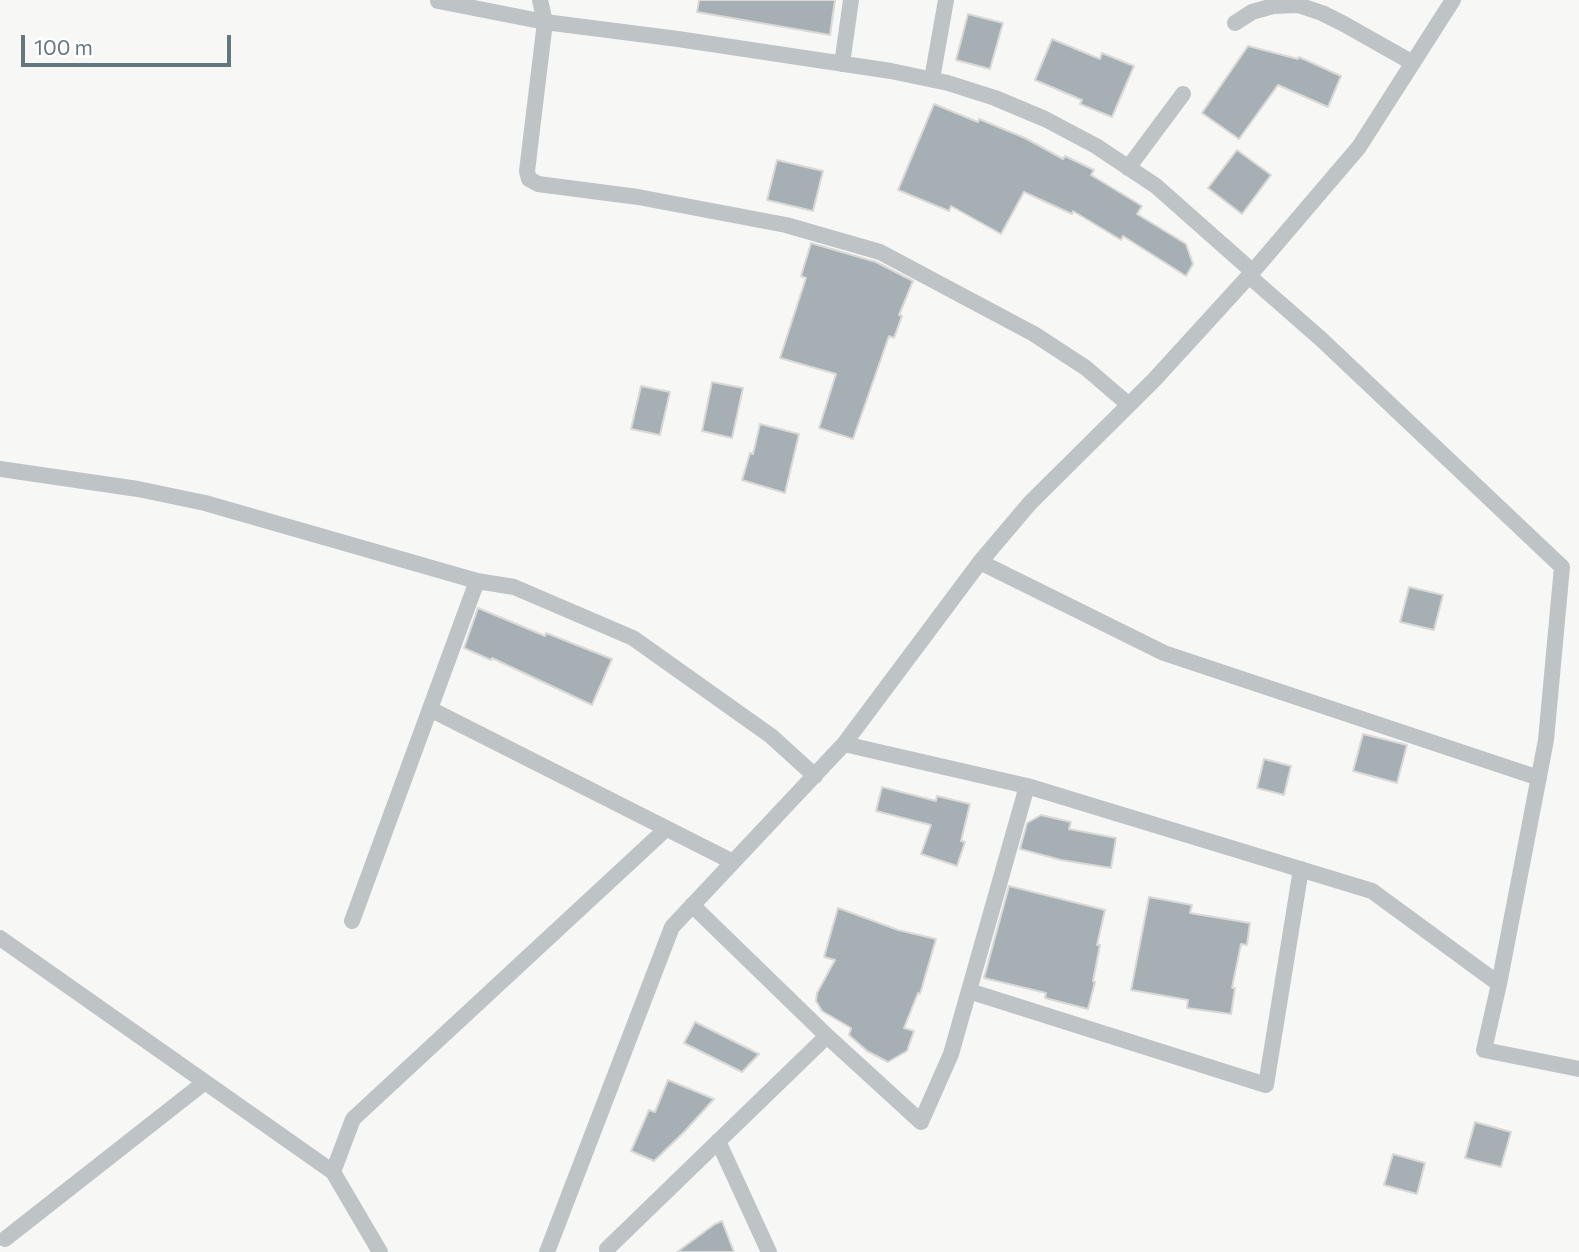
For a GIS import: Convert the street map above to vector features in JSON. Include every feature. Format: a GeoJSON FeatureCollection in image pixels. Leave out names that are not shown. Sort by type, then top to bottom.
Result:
{"type":"FeatureCollection","features":[{"type":"Feature","properties":{"kind":"street"},"geometry":{"type":"LineString","coordinates":[[540,0],[545,22],[527,171],[529,179],[538,184],[638,197],[786,225],[880,252],[1034,334],[1086,368],[1129,405]]}},
{"type":"Feature","properties":{"kind":"street"},"geometry":{"type":"LineString","coordinates":[[842,64],[851,0]]}},
{"type":"Feature","properties":{"kind":"street"},"geometry":{"type":"LineString","coordinates":[[932,79],[946,0]]}},
{"type":"Feature","properties":{"kind":"street"},"geometry":{"type":"LineString","coordinates":[[547,1252],[672,926],[844,744],[980,562],[1030,503],[1129,405],[1251,273],[1359,147],[1453,0]]}},
{"type":"Feature","properties":{"kind":"street"},"geometry":{"type":"LineString","coordinates":[[438,1],[545,22],[678,39],[932,79],[995,98],[1045,119],[1096,146],[1156,186],[1251,273],[1562,566],[1546,740],[1484,1050],[1579,1069]]}},
{"type":"Feature","properties":{"kind":"street"},"geometry":{"type":"LineString","coordinates":[[1235,23],[1252,12],[1273,6],[1298,5],[1322,12],[1413,63]]}},
{"type":"Feature","properties":{"kind":"street"},"geometry":{"type":"LineString","coordinates":[[1128,168],[1183,93]]}},
{"type":"Feature","properties":{"kind":"street"},"geometry":{"type":"LineString","coordinates":[[0,469],[138,489],[205,503],[477,581],[514,587],[633,638],[771,736],[815,776]]}},
{"type":"Feature","properties":{"kind":"street"},"geometry":{"type":"LineString","coordinates":[[980,562],[1164,653],[1539,778]]}},
{"type":"Feature","properties":{"kind":"street"},"geometry":{"type":"LineString","coordinates":[[352,921],[477,581]]}},
{"type":"Feature","properties":{"kind":"street"},"geometry":{"type":"LineString","coordinates":[[430,709],[733,862]]}},
{"type":"Feature","properties":{"kind":"street"},"geometry":{"type":"LineString","coordinates":[[844,744],[1027,786],[1372,891],[1499,984]]}},
{"type":"Feature","properties":{"kind":"street"},"geometry":{"type":"LineString","coordinates":[[692,905],[827,1036],[921,1122],[951,1054],[1027,786]]}},
{"type":"Feature","properties":{"kind":"street"},"geometry":{"type":"LineString","coordinates":[[333,1172],[353,1119],[666,828]]}},
{"type":"Feature","properties":{"kind":"street"},"geometry":{"type":"LineString","coordinates":[[969,991],[1266,1085],[1301,869]]}},
{"type":"Feature","properties":{"kind":"street"},"geometry":{"type":"LineString","coordinates":[[0,938],[333,1172],[380,1252]]}},
{"type":"Feature","properties":{"kind":"street"},"geometry":{"type":"LineString","coordinates":[[608,1252],[607,1250],[827,1036]]}},
{"type":"Feature","properties":{"kind":"street"},"geometry":{"type":"LineString","coordinates":[[5,1239],[205,1082]]}},
{"type":"Feature","properties":{"kind":"street"},"geometry":{"type":"LineString","coordinates":[[718,1141],[769,1252]]}},
{"type":"Feature","properties":{"kind":"building"},"geometry":{"type":"Polygon","coordinates":[[[699,0],[835,0],[830,35],[697,12],[699,0]]]}},
{"type":"Feature","properties":{"kind":"building"},"geometry":{"type":"Polygon","coordinates":[[[968,14],[1003,23],[990,69],[956,60],[968,14]]]}},
{"type":"Feature","properties":{"kind":"building"},"geometry":{"type":"Polygon","coordinates":[[[1052,39],[1100,59],[1102,53],[1134,66],[1112,117],[1080,104],[1082,100],[1035,80],[1052,39]]]}},
{"type":"Feature","properties":{"kind":"building"},"geometry":{"type":"Polygon","coordinates":[[[1248,46],[1298,59],[1299,57],[1341,76],[1328,107],[1278,85],[1239,139],[1202,113],[1248,46]]]}},
{"type":"Feature","properties":{"kind":"building"},"geometry":{"type":"Polygon","coordinates":[[[934,104],[978,122],[979,119],[1025,138],[1063,159],[1065,156],[1094,170],[1091,175],[1142,206],[1137,214],[1186,244],[1193,264],[1186,276],[1123,236],[1121,240],[1073,211],[1072,214],[1024,192],[1001,234],[951,206],[949,211],[898,190],[934,104]]]}},
{"type":"Feature","properties":{"kind":"building"},"geometry":{"type":"Polygon","coordinates":[[[1237,150],[1271,175],[1242,214],[1208,188],[1237,150]]]}},
{"type":"Feature","properties":{"kind":"building"},"geometry":{"type":"Polygon","coordinates":[[[777,160],[823,171],[813,211],[767,200],[777,160]]]}},
{"type":"Feature","properties":{"kind":"building"},"geometry":{"type":"Polygon","coordinates":[[[811,243],[876,262],[913,281],[899,315],[902,316],[894,338],[889,336],[853,439],[819,428],[836,374],[780,358],[806,278],[801,276],[811,243]]]}},
{"type":"Feature","properties":{"kind":"building"},"geometry":{"type":"Polygon","coordinates":[[[712,382],[743,388],[732,438],[702,431],[712,382]]]}},
{"type":"Feature","properties":{"kind":"building"},"geometry":{"type":"Polygon","coordinates":[[[641,386],[670,392],[660,435],[631,429],[641,386]]]}},
{"type":"Feature","properties":{"kind":"building"},"geometry":{"type":"Polygon","coordinates":[[[760,424],[799,434],[785,493],[742,480],[750,453],[753,454],[760,424]]]}},
{"type":"Feature","properties":{"kind":"building"},"geometry":{"type":"Polygon","coordinates":[[[1409,587],[1443,595],[1434,630],[1400,622],[1409,587]]]}},
{"type":"Feature","properties":{"kind":"building"},"geometry":{"type":"Polygon","coordinates":[[[478,608],[545,636],[546,633],[612,659],[592,705],[492,658],[491,660],[464,648],[478,608]]]}},
{"type":"Feature","properties":{"kind":"building"},"geometry":{"type":"Polygon","coordinates":[[[1363,734],[1407,745],[1397,783],[1353,771],[1363,734]]]}},
{"type":"Feature","properties":{"kind":"building"},"geometry":{"type":"Polygon","coordinates":[[[1264,759],[1291,766],[1284,795],[1257,788],[1264,759]]]}},
{"type":"Feature","properties":{"kind":"building"},"geometry":{"type":"Polygon","coordinates":[[[882,787],[936,801],[937,796],[970,804],[961,841],[965,842],[957,866],[921,854],[931,825],[876,811],[882,787]]]}},
{"type":"Feature","properties":{"kind":"building"},"geometry":{"type":"Polygon","coordinates":[[[1041,815],[1071,822],[1069,829],[1116,838],[1111,868],[1061,860],[1020,849],[1027,823],[1041,815]]]}},
{"type":"Feature","properties":{"kind":"building"},"geometry":{"type":"Polygon","coordinates":[[[1009,886],[1105,910],[1097,945],[1100,945],[1093,981],[1095,982],[1088,1009],[1045,998],[1046,993],[984,978],[1009,886]]]}},
{"type":"Feature","properties":{"kind":"building"},"geometry":{"type":"Polygon","coordinates":[[[1149,897],[1192,905],[1190,913],[1250,923],[1247,945],[1241,944],[1232,988],[1235,988],[1231,1014],[1187,1008],[1188,1000],[1131,990],[1149,897]]]}},
{"type":"Feature","properties":{"kind":"building"},"geometry":{"type":"Polygon","coordinates":[[[838,908],[898,930],[936,939],[920,994],[918,993],[904,1028],[914,1031],[907,1051],[888,1062],[867,1051],[849,1035],[851,1028],[822,1011],[816,1001],[817,993],[835,960],[824,957],[838,908]]]}},
{"type":"Feature","properties":{"kind":"building"},"geometry":{"type":"Polygon","coordinates":[[[695,1022],[759,1054],[742,1072],[684,1043],[695,1022]]]}},
{"type":"Feature","properties":{"kind":"building"},"geometry":{"type":"Polygon","coordinates":[[[668,1080],[714,1099],[654,1161],[631,1151],[649,1110],[655,1112],[668,1080]]]}},
{"type":"Feature","properties":{"kind":"building"},"geometry":{"type":"Polygon","coordinates":[[[1475,1122],[1511,1132],[1501,1167],[1465,1158],[1475,1122]]]}},
{"type":"Feature","properties":{"kind":"building"},"geometry":{"type":"Polygon","coordinates":[[[1393,1154],[1425,1163],[1417,1194],[1384,1185],[1393,1154]]]}},
{"type":"Feature","properties":{"kind":"building"},"geometry":{"type":"Polygon","coordinates":[[[722,1221],[734,1252],[677,1252],[715,1224],[722,1221]]]}}]}
